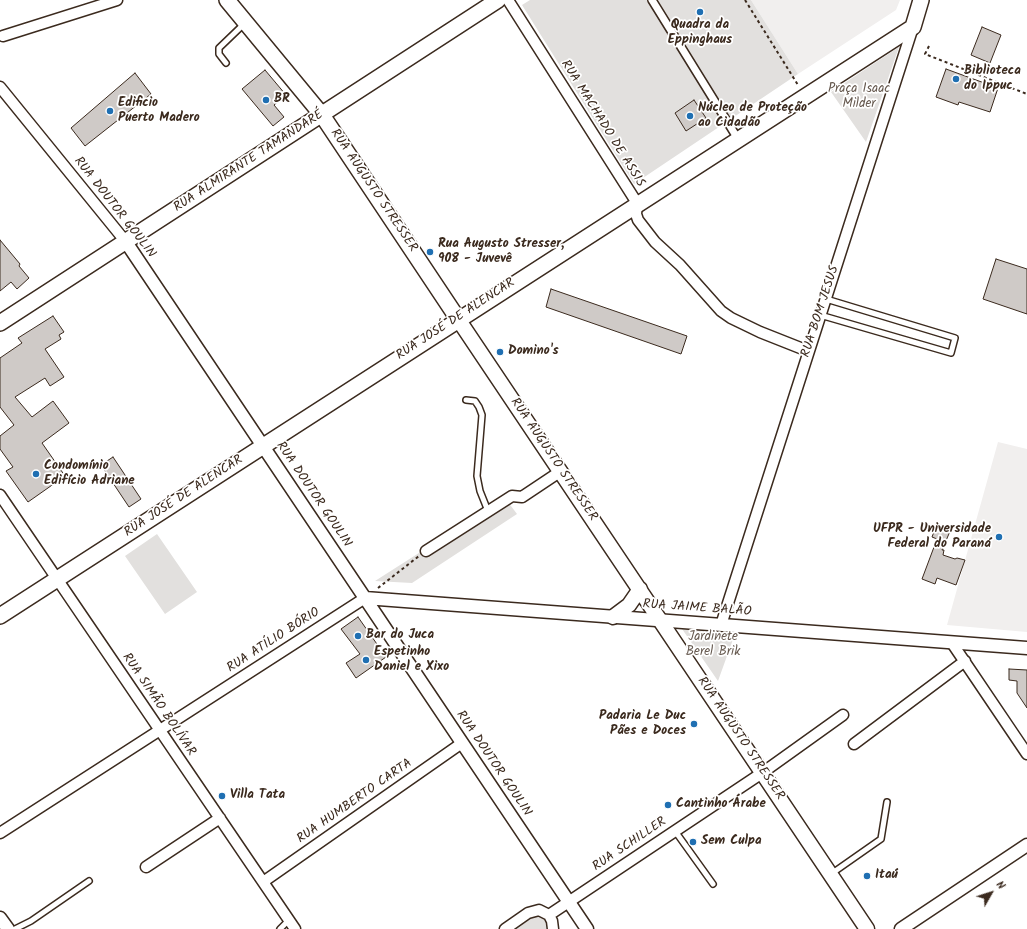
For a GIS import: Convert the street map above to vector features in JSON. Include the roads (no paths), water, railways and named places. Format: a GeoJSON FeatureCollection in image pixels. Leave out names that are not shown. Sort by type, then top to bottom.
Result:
{"type":"FeatureCollection","features":[{"type":"Feature","properties":{"kind":"main road","name":"RUA ALMIRANTE TAMANDARÉ"},"geometry":{"type":"LineString","coordinates":[[0,323],[498,0]]}},
{"type":"Feature","properties":{"kind":"main road","name":"RUA BOM JESUS"},"geometry":{"type":"LineString","coordinates":[[913,27],[921,0]]}},
{"type":"Feature","properties":{"kind":"main road","name":"RUA AUGUSTO STRESSER"},"geometry":{"type":"LineString","coordinates":[[229,1],[322,115],[867,929]]}},
{"type":"Feature","properties":{"kind":"main road","name":"RUA JOSÉ DE ALENCAR"},"geometry":{"type":"LineString","coordinates":[[0,616],[637,203],[913,27]]}},
{"type":"Feature","properties":{"kind":"main road"},"geometry":{"type":"LineString","coordinates":[[613,617],[629,605],[640,589]]}},
{"type":"Feature","properties":{"kind":"street"},"geometry":{"type":"LineString","coordinates":[[3,36],[117,0]]}},
{"type":"Feature","properties":{"kind":"street","name":"RUA MACHADO DE ASSIS"},"geometry":{"type":"LineString","coordinates":[[508,0],[637,203],[636,214],[638,220],[650,235],[680,265],[721,311],[745,325],[808,351]]}},
{"type":"Feature","properties":{"kind":"street"},"geometry":{"type":"LineString","coordinates":[[652,0],[738,139]]}},
{"type":"Feature","properties":{"kind":"street","name":"RUA BOM JESUS"},"geometry":{"type":"LineString","coordinates":[[721,625],[913,27]]}},
{"type":"Feature","properties":{"kind":"street","name":"RUA DOUTOR GOULIN"},"geometry":{"type":"LineString","coordinates":[[0,87],[126,242],[587,929]]}},
{"type":"Feature","properties":{"kind":"street"},"geometry":{"type":"LineString","coordinates":[[426,551],[512,496],[522,496],[561,472]]}},
{"type":"Feature","properties":{"kind":"street","name":"RUA SIMÃO BOLÍVAR"},"geometry":{"type":"LineString","coordinates":[[0,495],[292,925]]}},
{"type":"Feature","properties":{"kind":"street","name":"RUA JAIME BALÃO"},"geometry":{"type":"LineString","coordinates":[[365,598],[1027,648]]}},
{"type":"Feature","properties":{"kind":"street","name":"RUA ATÍLIO BÓRIO"},"geometry":{"type":"LineString","coordinates":[[0,833],[365,598]]}},
{"type":"Feature","properties":{"kind":"street"},"geometry":{"type":"LineString","coordinates":[[952,643],[1027,754]]}},
{"type":"Feature","properties":{"kind":"street"},"geometry":{"type":"LineString","coordinates":[[854,744],[964,661]]}},
{"type":"Feature","properties":{"kind":"street","name":"RUA SCHILLER"},"geometry":{"type":"LineString","coordinates":[[549,915],[762,773],[843,715]]}},
{"type":"Feature","properties":{"kind":"street","name":"RUA HUMBERTO CARTA"},"geometry":{"type":"LineString","coordinates":[[263,882],[462,743]]}},
{"type":"Feature","properties":{"kind":"street"},"geometry":{"type":"LineString","coordinates":[[146,867],[220,818]]}},
{"type":"Feature","properties":{"kind":"street"},"geometry":{"type":"LineString","coordinates":[[901,929],[1027,845]]}},
{"type":"Feature","properties":{"kind":"street"},"geometry":{"type":"LineString","coordinates":[[505,929],[532,911],[539,910],[549,915],[552,921],[553,929]]}},
{"type":"Feature","properties":{"kind":"street"},"geometry":{"type":"LineString","coordinates":[[0,918],[8,929]]}},
{"type":"Feature","properties":{"kind":"lane"},"geometry":{"type":"LineString","coordinates":[[226,63],[219,54],[219,48],[246,22]]}},
{"type":"Feature","properties":{"kind":"lane"},"geometry":{"type":"LineString","coordinates":[[820,315],[951,354],[955,338],[826,299]]}},
{"type":"Feature","properties":{"kind":"lane"},"geometry":{"type":"LineString","coordinates":[[466,400],[475,401],[482,415],[477,476],[480,491],[488,511]]}},
{"type":"Feature","properties":{"kind":"lane"},"geometry":{"type":"LineString","coordinates":[[831,874],[881,839],[887,802]]}},
{"type":"Feature","properties":{"kind":"lane"},"geometry":{"type":"LineString","coordinates":[[675,831],[713,884]]}},
{"type":"Feature","properties":{"kind":"lane"},"geometry":{"type":"LineString","coordinates":[[15,929],[31,921],[89,881]]}},
{"type":"Feature","properties":{"kind":"lane"},"geometry":{"type":"LineString","coordinates":[[280,929],[292,925]]}},
{"type":"Feature","properties":{"kind":"place","name":"Quadra da Eppinghaus"},"geometry":{"type":"Point","coordinates":[700,12]}},
{"type":"Feature","properties":{"kind":"place","name":"Biblioteca do Ippuc"},"geometry":{"type":"Point","coordinates":[956,79]}},
{"type":"Feature","properties":{"kind":"place","name":"BR"},"geometry":{"type":"Point","coordinates":[266,100]}},
{"type":"Feature","properties":{"kind":"place","name":"Edificio Puerto Madero"},"geometry":{"type":"Point","coordinates":[110,111]}},
{"type":"Feature","properties":{"kind":"place","name":"Núcleo de Proteção ao Cidadão"},"geometry":{"type":"Point","coordinates":[690,116]}},
{"type":"Feature","properties":{"kind":"place","name":"Rua Augusto Stresser, 908 - Juvevê"},"geometry":{"type":"Point","coordinates":[430,252]}},
{"type":"Feature","properties":{"kind":"place","name":"Domino's"},"geometry":{"type":"Point","coordinates":[500,352]}},
{"type":"Feature","properties":{"kind":"place","name":"Condomínio Edifício Adriane"},"geometry":{"type":"Point","coordinates":[36,474]}},
{"type":"Feature","properties":{"kind":"place","name":"UFPR - Universidade Federal do Paraná"},"geometry":{"type":"Point","coordinates":[999,537]}},
{"type":"Feature","properties":{"kind":"place","name":"Bar do Juca"},"geometry":{"type":"Point","coordinates":[358,636]}},
{"type":"Feature","properties":{"kind":"place","name":"Espetinho Daniel e Xixo"},"geometry":{"type":"Point","coordinates":[366,660]}},
{"type":"Feature","properties":{"kind":"place","name":"Padaria Le Duc Pães e Doces"},"geometry":{"type":"Point","coordinates":[694,724]}},
{"type":"Feature","properties":{"kind":"place","name":"Villa Tata"},"geometry":{"type":"Point","coordinates":[222,796]}},
{"type":"Feature","properties":{"kind":"place","name":"Cantinho Árabe"},"geometry":{"type":"Point","coordinates":[668,805]}},
{"type":"Feature","properties":{"kind":"place","name":"Sem Culpa"},"geometry":{"type":"Point","coordinates":[693,842]}},
{"type":"Feature","properties":{"kind":"place","name":"Itaú"},"geometry":{"type":"Point","coordinates":[867,876]}},
{"type":"Feature","properties":{"kind":"park label","name":"Praça Isaac Milder"},"geometry":{"type":"Point","coordinates":[859,98]}},
{"type":"Feature","properties":{"kind":"park label","name":"Jardinete Berel Brik"},"geometry":{"type":"Point","coordinates":[713,646]}}]}
